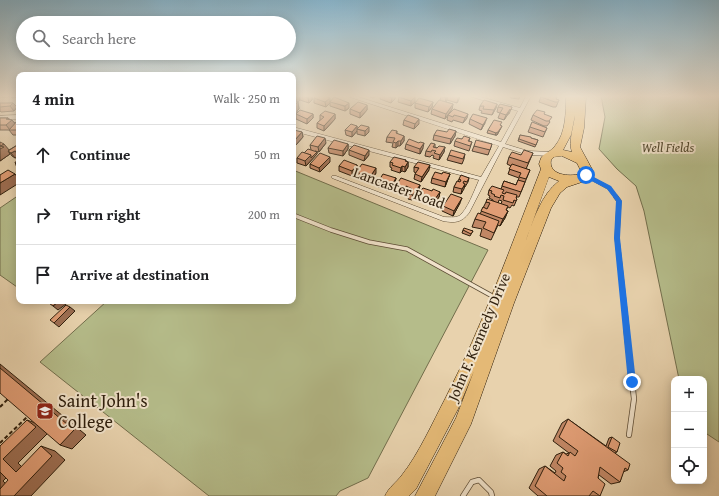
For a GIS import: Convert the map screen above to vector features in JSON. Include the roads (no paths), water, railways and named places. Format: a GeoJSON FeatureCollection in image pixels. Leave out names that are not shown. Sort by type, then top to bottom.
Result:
{"type":"FeatureCollection","features":[{"type":"Feature","properties":{"kind":"highway","name":"John F. Kennedy Drive"},"geometry":{"type":"LineString","coordinates":[[395,496],[409,482],[452,403],[486,326],[546,167],[545,159],[553,154],[562,144],[569,128],[570,119]]}},
{"type":"Feature","properties":{"kind":"highway"},"geometry":{"type":"LineString","coordinates":[[580,119],[579,128],[574,146],[587,168],[586,175]]}},
{"type":"Feature","properties":{"kind":"highway"},"geometry":{"type":"LineString","coordinates":[[553,154],[569,154],[581,160]]}},
{"type":"Feature","properties":{"kind":"highway"},"geometry":{"type":"LineString","coordinates":[[546,167],[557,177],[572,180]]}},
{"type":"Feature","properties":{"kind":"highway","name":"John F. Kennedy Drive"},"geometry":{"type":"LineString","coordinates":[[425,496],[469,406],[545,208],[556,190],[563,184],[572,180],[580,179],[586,175]]}},
{"type":"Feature","properties":{"kind":"street"},"geometry":{"type":"LineString","coordinates":[[420,119],[528,153],[553,154]]}},
{"type":"Feature","properties":{"kind":"street","name":"Lancaster Road"},"geometry":{"type":"LineString","coordinates":[[334,178],[443,219],[454,220],[462,217],[467,211],[516,119]]}},
{"type":"Feature","properties":{"kind":"street"},"geometry":{"type":"LineString","coordinates":[[296,130],[483,179]]}},
{"type":"Feature","properties":{"kind":"street"},"geometry":{"type":"LineString","coordinates":[[528,153],[546,167]]}},
{"type":"Feature","properties":{"kind":"lane"},"geometry":{"type":"LineString","coordinates":[[586,175],[609,188],[619,201],[617,238],[634,400],[629,435]]}},
{"type":"Feature","properties":{"kind":"lane"},"geometry":{"type":"LineString","coordinates":[[296,216],[331,230],[369,242],[406,249],[496,298]]}},
{"type":"Feature","properties":{"kind":"lane"},"geometry":{"type":"LineString","coordinates":[[464,496],[472,482],[479,480],[491,492],[492,496]]}},
{"type":"Feature","properties":{"kind":"place","name":"Saint John's College"},"geometry":{"type":"Point","coordinates":[45,411]}},
{"type":"Feature","properties":{"kind":"park label","name":"Well Fields"},"geometry":{"type":"Point","coordinates":[668,147]}}]}
